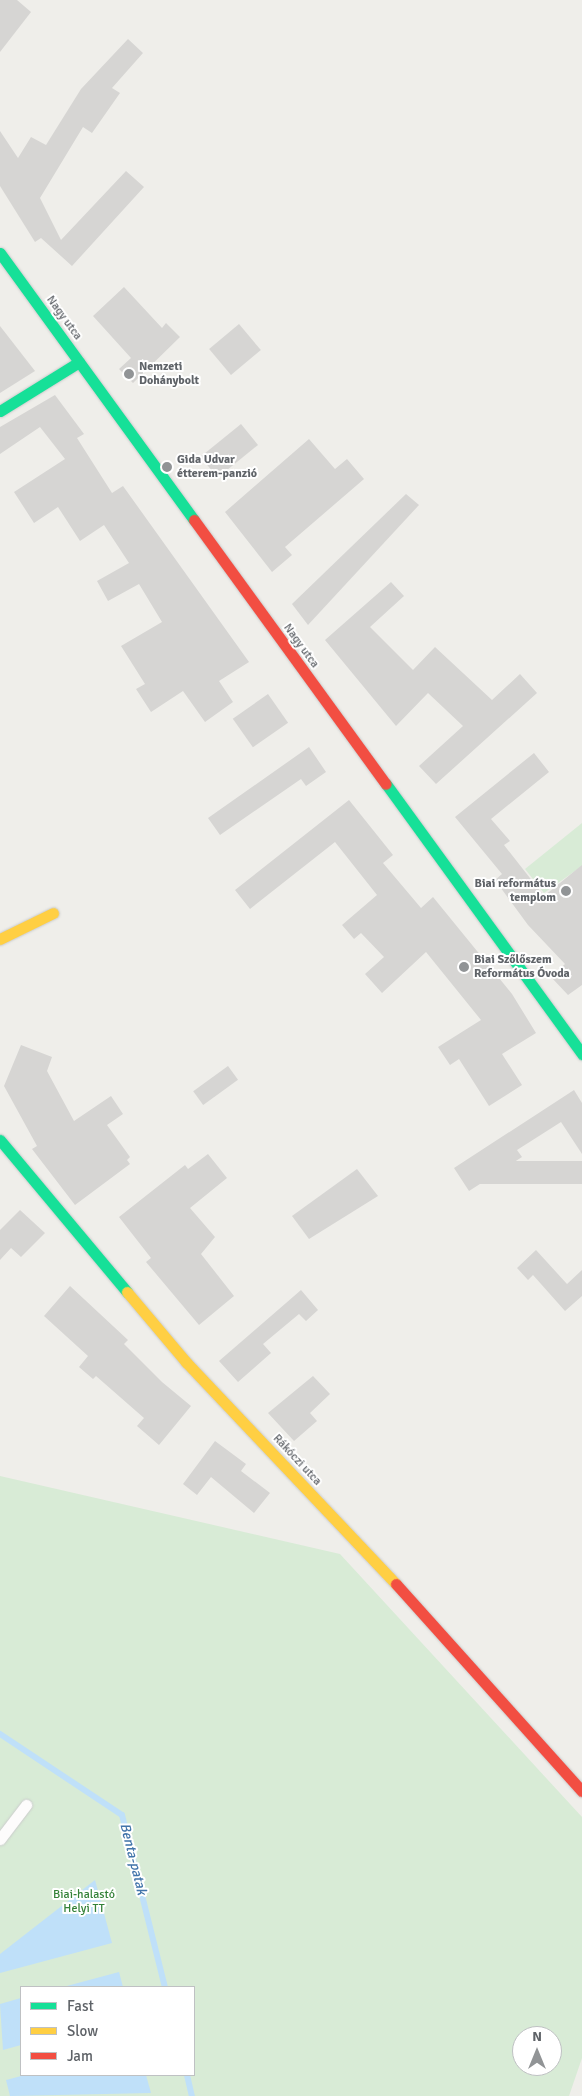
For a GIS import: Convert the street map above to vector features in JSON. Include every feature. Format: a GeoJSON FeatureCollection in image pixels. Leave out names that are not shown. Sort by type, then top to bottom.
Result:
{"type":"FeatureCollection","features":[{"type":"Feature","properties":{"kind":"street","name":"Nagy utca"},"geometry":{"type":"LineString","coordinates":[[0,253],[582,1054]]}},
{"type":"Feature","properties":{"kind":"street"},"geometry":{"type":"LineString","coordinates":[[0,412],[78,362]]}},
{"type":"Feature","properties":{"kind":"street"},"geometry":{"type":"LineString","coordinates":[[0,939],[53,913]]}},
{"type":"Feature","properties":{"kind":"street","name":"Rákóczi utca"},"geometry":{"type":"LineString","coordinates":[[0,1140],[186,1362],[459,1651],[582,1791]]}},
{"type":"Feature","properties":{"kind":"lane"},"geometry":{"type":"LineString","coordinates":[[0,1839],[26,1805]]}},
{"type":"Feature","properties":{"kind":"green space"},"geometry":{"type":"Polygon","coordinates":[[[582,823],[582,866],[544,893],[525,869],[582,823]]]}},
{"type":"Feature","properties":{"kind":"green space","name":"Biai-halastó Helyi TT"},"geometry":{"type":"Polygon","coordinates":[[[0,1476],[340,1554],[582,1817],[582,2058],[569,2096],[0,2096],[0,1476]]]}},
{"type":"Feature","properties":{"kind":"water"},"geometry":{"type":"Polygon","coordinates":[[[95,1880],[112,1943],[0,1973],[0,1954],[95,1880]]]}},
{"type":"Feature","properties":{"kind":"water"},"geometry":{"type":"Polygon","coordinates":[[[119,1972],[123,1986],[67,1986],[119,1972]]]}},
{"type":"Feature","properties":{"kind":"water"},"geometry":{"type":"Polygon","coordinates":[[[20,1998],[20,2045],[3,2050],[0,2004],[20,1998]]]}},
{"type":"Feature","properties":{"kind":"water"},"geometry":{"type":"Polygon","coordinates":[[[21,2076],[146,2076],[151,2093],[10,2096],[6,2080],[21,2076]]]}},
{"type":"Feature","properties":{"kind":"building"},"geometry":{"type":"Polygon","coordinates":[[[0,0],[17,0],[31,12],[0,52],[0,0]]]}},
{"type":"Feature","properties":{"kind":"building"},"geometry":{"type":"Polygon","coordinates":[[[128,39],[143,53],[112,88],[120,93],[92,133],[83,127],[40,198],[61,240],[126,171],[144,187],[72,266],[41,238],[35,242],[0,186],[0,131],[18,158],[31,137],[46,145],[81,89],[128,39]]]}},
{"type":"Feature","properties":{"kind":"building"},"geometry":{"type":"Polygon","coordinates":[[[124,287],[162,328],[166,323],[180,337],[133,383],[119,369],[131,358],[93,316],[124,287]]]}},
{"type":"Feature","properties":{"kind":"building"},"geometry":{"type":"Polygon","coordinates":[[[239,324],[261,350],[231,375],[209,349],[239,324]]]}},
{"type":"Feature","properties":{"kind":"building"},"geometry":{"type":"Polygon","coordinates":[[[0,326],[35,371],[0,393],[0,326]]]}},
{"type":"Feature","properties":{"kind":"building"},"geometry":{"type":"Polygon","coordinates":[[[55,395],[84,434],[77,438],[112,493],[123,486],[249,662],[219,681],[233,702],[205,722],[183,691],[151,712],[136,689],[145,684],[121,646],[162,622],[139,584],[108,601],[97,581],[129,563],[104,525],[80,541],[58,507],[34,523],[14,492],[65,459],[40,427],[0,454],[0,427],[55,395]]]}},
{"type":"Feature","properties":{"kind":"building"},"geometry":{"type":"Polygon","coordinates":[[[241,424],[258,445],[218,478],[201,457],[241,424]]]}},
{"type":"Feature","properties":{"kind":"building"},"geometry":{"type":"Polygon","coordinates":[[[309,439],[335,469],[347,459],[364,479],[285,547],[292,555],[272,572],[225,512],[309,439]]]}},
{"type":"Feature","properties":{"kind":"building"},"geometry":{"type":"Polygon","coordinates":[[[406,494],[419,505],[308,625],[292,604],[406,494]]]}},
{"type":"Feature","properties":{"kind":"building"},"geometry":{"type":"Polygon","coordinates":[[[391,582],[404,596],[370,627],[413,670],[435,647],[492,700],[520,674],[537,693],[436,784],[419,766],[463,726],[428,693],[396,726],[325,640],[391,582]]]}},
{"type":"Feature","properties":{"kind":"building"},"geometry":{"type":"Polygon","coordinates":[[[268,694],[288,723],[253,747],[233,719],[268,694]]]}},
{"type":"Feature","properties":{"kind":"building"},"geometry":{"type":"Polygon","coordinates":[[[309,747],[326,772],[306,786],[301,779],[220,835],[208,818],[309,747]]]}},
{"type":"Feature","properties":{"kind":"building"},"geometry":{"type":"Polygon","coordinates":[[[534,753],[549,772],[491,819],[510,841],[504,845],[544,896],[582,865],[582,985],[568,995],[551,977],[565,964],[528,925],[495,880],[502,874],[455,817],[534,753]]]}},
{"type":"Feature","properties":{"kind":"building"},"geometry":{"type":"Polygon","coordinates":[[[349,800],[393,855],[383,863],[421,908],[433,897],[512,994],[536,1033],[502,1054],[522,1085],[489,1106],[459,1059],[450,1065],[438,1047],[481,1020],[426,952],[382,993],[365,974],[384,957],[361,933],[354,939],[342,925],[377,895],[335,842],[250,909],[235,890],[349,800]]]}},
{"type":"Feature","properties":{"kind":"building"},"geometry":{"type":"Polygon","coordinates":[[[21,1045],[52,1057],[47,1071],[74,1121],[111,1096],[123,1114],[107,1125],[130,1157],[127,1160],[130,1164],[75,1205],[32,1149],[37,1146],[4,1086],[21,1045]]]}},
{"type":"Feature","properties":{"kind":"building"},"geometry":{"type":"Polygon","coordinates":[[[228,1066],[238,1080],[203,1105],[193,1091],[228,1066]]]}},
{"type":"Feature","properties":{"kind":"building"},"geometry":{"type":"Polygon","coordinates":[[[574,1090],[582,1103],[582,1154],[561,1122],[517,1150],[522,1157],[469,1191],[454,1168],[574,1090]]]}},
{"type":"Feature","properties":{"kind":"building"},"geometry":{"type":"Polygon","coordinates":[[[208,1154],[227,1178],[190,1208],[215,1237],[201,1254],[234,1296],[199,1325],[146,1262],[151,1258],[119,1217],[185,1165],[188,1169],[208,1154]]]}},
{"type":"Feature","properties":{"kind":"building"},"geometry":{"type":"Polygon","coordinates":[[[468,1161],[582,1161],[582,1184],[468,1184],[468,1161]]]}},
{"type":"Feature","properties":{"kind":"building"},"geometry":{"type":"Polygon","coordinates":[[[357,1169],[378,1196],[309,1239],[292,1216],[357,1169]]]}},
{"type":"Feature","properties":{"kind":"building"},"geometry":{"type":"Polygon","coordinates":[[[20,1210],[45,1233],[21,1257],[11,1248],[0,1260],[0,1230],[20,1210]]]}},
{"type":"Feature","properties":{"kind":"building"},"geometry":{"type":"Polygon","coordinates":[[[536,1250],[567,1284],[582,1270],[582,1296],[565,1311],[533,1275],[528,1280],[517,1268],[536,1250]]]}},
{"type":"Feature","properties":{"kind":"building"},"geometry":{"type":"Polygon","coordinates":[[[70,1286],[128,1340],[124,1344],[162,1382],[191,1406],[159,1445],[137,1426],[144,1418],[96,1376],[93,1379],[79,1367],[88,1356],[44,1316],[70,1286]]]}},
{"type":"Feature","properties":{"kind":"building"},"geometry":{"type":"Polygon","coordinates":[[[301,1290],[318,1310],[306,1321],[299,1314],[263,1344],[271,1353],[238,1382],[219,1361],[301,1290]]]}},
{"type":"Feature","properties":{"kind":"building"},"geometry":{"type":"Polygon","coordinates":[[[313,1376],[330,1394],[310,1413],[317,1421],[294,1441],[268,1413],[313,1376]]]}},
{"type":"Feature","properties":{"kind":"building"},"geometry":{"type":"Polygon","coordinates":[[[215,1441],[246,1464],[241,1471],[270,1493],[254,1513],[211,1477],[197,1495],[183,1484],[215,1441]]]}},
{"type":"Feature","properties":{"kind":"waterway","name":"Benta-patak"},"geometry":{"type":"LineString","coordinates":[[0,1734],[122,1815],[165,1986]]}},
{"type":"Feature","properties":{"kind":"waterway","name":"Benta-patak"},"geometry":{"type":"LineString","coordinates":[[187,2076],[192,2096]]}},
{"type":"Feature","properties":{"kind":"traffic: fast"},"geometry":{"type":"LineString","coordinates":[[0,253],[194,520]]}},
{"type":"Feature","properties":{"kind":"traffic: fast"},"geometry":{"type":"LineString","coordinates":[[0,411],[79,362]]}},
{"type":"Feature","properties":{"kind":"traffic: fast"},"geometry":{"type":"LineString","coordinates":[[386,784],[582,1054]]}},
{"type":"Feature","properties":{"kind":"traffic: fast"},"geometry":{"type":"LineString","coordinates":[[0,1140],[127,1292]]}},
{"type":"Feature","properties":{"kind":"traffic: slow"},"geometry":{"type":"LineString","coordinates":[[0,939],[53,913]]}},
{"type":"Feature","properties":{"kind":"traffic: slow"},"geometry":{"type":"LineString","coordinates":[[127,1292],[186,1362],[396,1584]]}},
{"type":"Feature","properties":{"kind":"traffic: jam"},"geometry":{"type":"LineString","coordinates":[[194,520],[386,784]]}},
{"type":"Feature","properties":{"kind":"traffic: jam"},"geometry":{"type":"LineString","coordinates":[[396,1584],[582,1791]]}},
{"type":"Feature","properties":{"kind":"place","name":"Nemzeti Dohánybolt"},"geometry":{"type":"Point","coordinates":[129,374]}},
{"type":"Feature","properties":{"kind":"place","name":"Gida Udvar étterem-panzió"},"geometry":{"type":"Point","coordinates":[167,467]}},
{"type":"Feature","properties":{"kind":"place","name":"Biai református templom"},"geometry":{"type":"Point","coordinates":[566,891]}},
{"type":"Feature","properties":{"kind":"place","name":"Biai Szőlőszem Református Óvoda"},"geometry":{"type":"Point","coordinates":[464,967]}}]}
